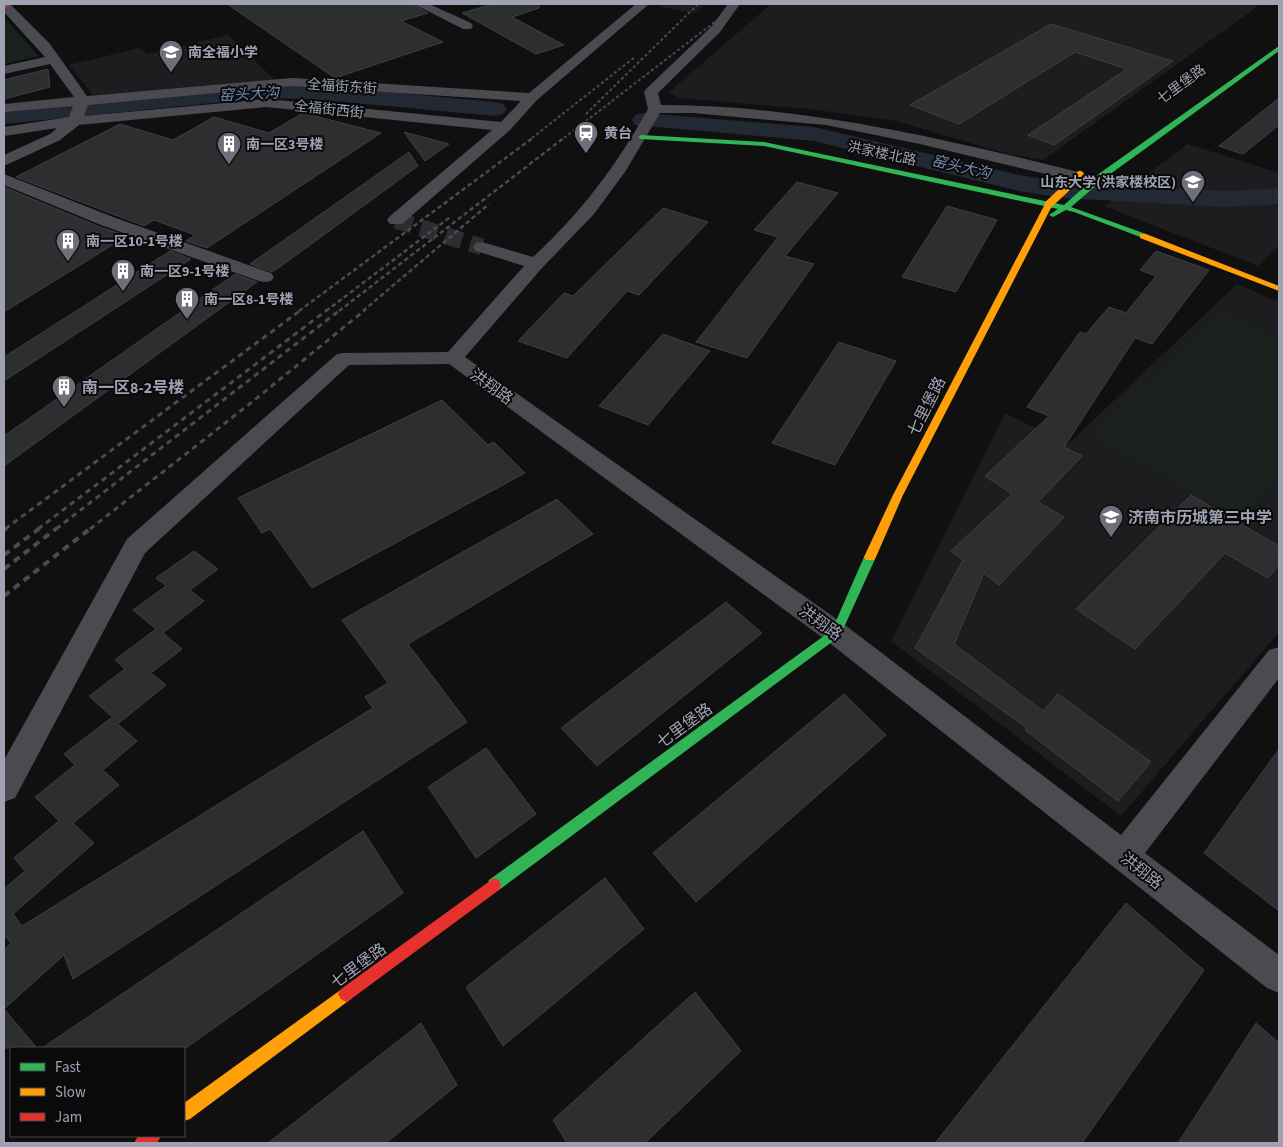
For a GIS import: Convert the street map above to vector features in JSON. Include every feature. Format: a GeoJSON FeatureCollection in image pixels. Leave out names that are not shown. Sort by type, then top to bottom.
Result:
{"type":"FeatureCollection","features":[{"type":"Feature","properties":{"kind":"main road","name":"七里堡路"},"geometry":{"type":"LineString","coordinates":[[185,1112],[836,633],[898,495],[1049,204],[1088,175],[1144,148],[1279,48]]}},
{"type":"Feature","properties":{"kind":"main road","name":"洪家楼北路"},"geometry":{"type":"LineString","coordinates":[[641,137],[764,144],[1066,207],[1279,289]]}},
{"type":"Feature","properties":{"kind":"main road","name":"七里堡路"},"geometry":{"type":"LineString","coordinates":[[1037,224],[1066,207],[1088,175]]}},
{"type":"Feature","properties":{"kind":"street"},"geometry":{"type":"LineString","coordinates":[[420,4],[467,26]]}},
{"type":"Feature","properties":{"kind":"street"},"geometry":{"type":"LineString","coordinates":[[396,220],[505,127],[532,98],[642,4]]}},
{"type":"Feature","properties":{"kind":"street"},"geometry":{"type":"LineString","coordinates":[[734,4],[716,29],[651,92],[655,109],[693,109],[826,121],[1088,175]]}},
{"type":"Feature","properties":{"kind":"street"},"geometry":{"type":"LineString","coordinates":[[4,161],[55,137],[74,121],[83,100],[45,47],[5,5]]}},
{"type":"Feature","properties":{"kind":"street"},"geometry":{"type":"LineString","coordinates":[[4,70],[53,59]]}},
{"type":"Feature","properties":{"kind":"street","name":"全福街东街"},"geometry":{"type":"LineString","coordinates":[[4,108],[292,82],[532,98]]}},
{"type":"Feature","properties":{"kind":"street","name":"全福街西街"},"geometry":{"type":"LineString","coordinates":[[4,131],[74,121],[266,103],[505,127]]}},
{"type":"Feature","properties":{"kind":"street","name":"洪翔路"},"geometry":{"type":"LineString","coordinates":[[655,109],[641,137],[607,190],[562,240],[536,264],[453,358],[836,633],[1279,976]]}},
{"type":"Feature","properties":{"kind":"street"},"geometry":{"type":"LineString","coordinates":[[4,179],[107,221],[265,276]]}},
{"type":"Feature","properties":{"kind":"street"},"geometry":{"type":"LineString","coordinates":[[482,247],[536,264]]}},
{"type":"Feature","properties":{"kind":"street"},"geometry":{"type":"LineString","coordinates":[[4,788],[136,546],[344,359],[453,358]]}},
{"type":"Feature","properties":{"kind":"street"},"geometry":{"type":"LineString","coordinates":[[1124,856],[1279,658]]}},
{"type":"Feature","properties":{"kind":"shaded area"},"geometry":{"type":"Polygon","coordinates":[[[664,4],[706,4],[696,13],[660,7],[664,4]]]}},
{"type":"Feature","properties":{"kind":"shaded area"},"geometry":{"type":"Polygon","coordinates":[[[771,4],[1250,4],[1257,7],[1043,160],[1008,154],[896,121],[809,109],[679,98],[669,92],[771,4]]]}},
{"type":"Feature","properties":{"kind":"shaded area"},"geometry":{"type":"Polygon","coordinates":[[[4,17],[39,56],[4,64],[4,17]]]}},
{"type":"Feature","properties":{"kind":"shaded area","name":"南全福小学"},"geometry":{"type":"Polygon","coordinates":[[[228,35],[276,81],[93,95],[69,65],[139,48],[148,54],[228,35]]]}},
{"type":"Feature","properties":{"kind":"shaded area","name":"山东大学(洪家楼校区)"},"geometry":{"type":"Polygon","coordinates":[[[1188,144],[1279,173],[1279,245],[1258,266],[1104,206],[1188,144]]]}},
{"type":"Feature","properties":{"kind":"shaded area","name":"济南市历城第三中学"},"geometry":{"type":"Polygon","coordinates":[[[1237,284],[1279,302],[1279,632],[1121,816],[891,641],[1005,413],[1068,444],[1237,284]]]}},
{"type":"Feature","properties":{"kind":"shaded area"},"geometry":{"type":"Polygon","coordinates":[[[1220,311],[1279,337],[1279,476],[1244,519],[1089,436],[1220,311]]]}},
{"type":"Feature","properties":{"kind":"building"},"geometry":{"type":"Polygon","coordinates":[[[227,4],[412,4],[428,13],[401,21],[443,42],[335,78],[227,4]]]}},
{"type":"Feature","properties":{"kind":"building"},"geometry":{"type":"Polygon","coordinates":[[[493,4],[539,4],[539,8],[512,17],[564,45],[536,54],[462,13],[493,4]]]}},
{"type":"Feature","properties":{"kind":"building"},"geometry":{"type":"Polygon","coordinates":[[[1051,24],[1173,61],[1054,145],[1028,135],[1127,69],[1075,52],[959,124],[910,105],[1051,24]]]}},
{"type":"Feature","properties":{"kind":"building"},"geometry":{"type":"Polygon","coordinates":[[[48,69],[50,87],[4,99],[4,80],[48,69]]]}},
{"type":"Feature","properties":{"kind":"building"},"geometry":{"type":"Polygon","coordinates":[[[1279,98],[1279,125],[1243,154],[1219,146],[1279,98]]]}},
{"type":"Feature","properties":{"kind":"building"},"geometry":{"type":"Polygon","coordinates":[[[303,113],[381,133],[207,248],[186,241],[195,235],[154,220],[144,226],[16,177],[120,124],[173,140],[214,117],[269,133],[303,113]]]}},
{"type":"Feature","properties":{"kind":"building"},"geometry":{"type":"Polygon","coordinates":[[[404,132],[449,144],[425,161],[404,132]]]}},
{"type":"Feature","properties":{"kind":"building"},"geometry":{"type":"Polygon","coordinates":[[[409,152],[418,166],[284,264],[272,272],[250,264],[409,152]]]}},
{"type":"Feature","properties":{"kind":"building"},"geometry":{"type":"Polygon","coordinates":[[[797,182],[838,193],[785,256],[814,264],[747,358],[696,342],[778,237],[754,230],[797,182]]]}},
{"type":"Feature","properties":{"kind":"building"},"geometry":{"type":"Polygon","coordinates":[[[4,187],[100,227],[127,236],[4,312],[4,187]]]}},
{"type":"Feature","properties":{"kind":"building"},"geometry":{"type":"Polygon","coordinates":[[[947,206],[997,220],[956,292],[902,277],[947,206]]]}},
{"type":"Feature","properties":{"kind":"building"},"geometry":{"type":"Polygon","coordinates":[[[663,208],[708,222],[639,295],[627,291],[567,358],[518,341],[564,293],[573,296],[663,208]]]}},
{"type":"Feature","properties":{"kind":"building","name":"南一区9-1号楼"},"geometry":{"type":"Polygon","coordinates":[[[170,251],[191,259],[4,381],[4,357],[170,251]]]}},
{"type":"Feature","properties":{"kind":"building"},"geometry":{"type":"Polygon","coordinates":[[[1156,251],[1209,270],[1152,344],[1135,338],[1064,447],[1082,456],[1038,502],[1064,517],[999,585],[984,573],[954,644],[1043,711],[1058,694],[1151,762],[1118,801],[1025,730],[1027,728],[915,648],[963,560],[951,551],[1012,494],[985,476],[1049,416],[1027,407],[1080,332],[1086,334],[1109,307],[1126,313],[1156,276],[1140,270],[1156,251]]]}},
{"type":"Feature","properties":{"kind":"building"},"geometry":{"type":"Polygon","coordinates":[[[235,274],[257,282],[4,466],[4,436],[235,274]]]}},
{"type":"Feature","properties":{"kind":"building"},"geometry":{"type":"Polygon","coordinates":[[[663,334],[710,351],[648,425],[599,406],[663,334]]]}},
{"type":"Feature","properties":{"kind":"building"},"geometry":{"type":"Polygon","coordinates":[[[839,342],[896,361],[835,465],[772,443],[839,342]]]}},
{"type":"Feature","properties":{"kind":"building"},"geometry":{"type":"Polygon","coordinates":[[[442,400],[488,445],[494,442],[525,473],[312,588],[270,529],[262,533],[238,498],[442,400]]]}},
{"type":"Feature","properties":{"kind":"building"},"geometry":{"type":"Polygon","coordinates":[[[1191,495],[1279,546],[1279,565],[1268,578],[1225,553],[1135,649],[1076,609],[1191,495]]]}},
{"type":"Feature","properties":{"kind":"building"},"geometry":{"type":"Polygon","coordinates":[[[557,499],[593,534],[408,644],[467,722],[73,979],[64,955],[4,1009],[4,950],[11,943],[4,935],[4,889],[25,871],[14,858],[59,821],[35,797],[75,765],[64,754],[111,718],[137,741],[103,770],[119,785],[73,823],[94,843],[13,914],[22,926],[373,708],[365,697],[388,683],[342,620],[557,499]]]}},
{"type":"Feature","properties":{"kind":"building"},"geometry":{"type":"Polygon","coordinates":[[[194,551],[218,569],[190,590],[204,601],[163,633],[182,649],[151,673],[166,685],[119,723],[89,696],[125,669],[115,660],[156,629],[133,610],[166,586],[156,578],[194,551]]]}},
{"type":"Feature","properties":{"kind":"building"},"geometry":{"type":"Polygon","coordinates":[[[726,602],[762,633],[597,766],[561,728],[726,602]]]}},
{"type":"Feature","properties":{"kind":"building"},"geometry":{"type":"Polygon","coordinates":[[[844,694],[886,735],[696,902],[653,853],[844,694]]]}},
{"type":"Feature","properties":{"kind":"building"},"geometry":{"type":"Polygon","coordinates":[[[486,748],[536,814],[476,858],[428,787],[486,748]]]}},
{"type":"Feature","properties":{"kind":"building"},"geometry":{"type":"Polygon","coordinates":[[[1279,749],[1279,911],[1204,853],[1279,749]]]}},
{"type":"Feature","properties":{"kind":"building"},"geometry":{"type":"Polygon","coordinates":[[[363,831],[403,893],[186,1048],[43,1047],[363,831]]]}},
{"type":"Feature","properties":{"kind":"building"},"geometry":{"type":"Polygon","coordinates":[[[605,878],[644,929],[503,1046],[466,987],[605,878]]]}},
{"type":"Feature","properties":{"kind":"building"},"geometry":{"type":"Polygon","coordinates":[[[1126,903],[1204,970],[1082,1143],[935,1143],[1126,903]]]}},
{"type":"Feature","properties":{"kind":"building"},"geometry":{"type":"Polygon","coordinates":[[[695,992],[741,1051],[645,1143],[567,1143],[553,1120],[695,992]]]}},
{"type":"Feature","properties":{"kind":"building"},"geometry":{"type":"Polygon","coordinates":[[[4,1009],[36,1047],[4,1048],[4,1009]]]}},
{"type":"Feature","properties":{"kind":"building"},"geometry":{"type":"Polygon","coordinates":[[[421,1023],[457,1085],[386,1143],[268,1143],[421,1023]]]}},
{"type":"Feature","properties":{"kind":"building"},"geometry":{"type":"Polygon","coordinates":[[[1256,1023],[1279,1043],[1279,1143],[1178,1143],[1256,1023]]]}},
{"type":"Feature","properties":{"kind":"waterway","name":"窑头大沟"},"geometry":{"type":"LineString","coordinates":[[4,117],[260,91],[312,92],[495,109]]}},
{"type":"Feature","properties":{"kind":"waterway","name":"窑头大沟"},"geometry":{"type":"LineString","coordinates":[[644,120],[814,134],[1019,183],[1063,190],[1226,199],[1279,196]]}},
{"type":"Feature","properties":{"kind":"tunnel"},"geometry":{"type":"LineString","coordinates":[[396,220],[482,247]]}},
{"type":"Feature","properties":{"kind":"railway"},"geometry":{"type":"LineString","coordinates":[[586,114],[698,4]]}},
{"type":"Feature","properties":{"kind":"railway"},"geometry":{"type":"LineString","coordinates":[[564,138],[738,4]]}},
{"type":"Feature","properties":{"kind":"railway"},"geometry":{"type":"LineString","coordinates":[[532,138],[635,57]]}},
{"type":"Feature","properties":{"kind":"railway"},"geometry":{"type":"LineString","coordinates":[[299,311],[534,137]]}},
{"type":"Feature","properties":{"kind":"railway"},"geometry":{"type":"LineString","coordinates":[[339,311],[565,137]]}},
{"type":"Feature","properties":{"kind":"railway"},"geometry":{"type":"LineString","coordinates":[[363,311],[489,204]]}},
{"type":"Feature","properties":{"kind":"railway"},"geometry":{"type":"LineString","coordinates":[[326,311],[450,217]]}},
{"type":"Feature","properties":{"kind":"railway"},"geometry":{"type":"LineString","coordinates":[[5,529],[301,310]]}},
{"type":"Feature","properties":{"kind":"railway"},"geometry":{"type":"LineString","coordinates":[[38,529],[327,310]]}},
{"type":"Feature","properties":{"kind":"railway"},"geometry":{"type":"LineString","coordinates":[[56,529],[340,310]]}},
{"type":"Feature","properties":{"kind":"railway"},"geometry":{"type":"LineString","coordinates":[[90,529],[252,402],[365,310]]}},
{"type":"Feature","properties":{"kind":"railway"},"geometry":{"type":"LineString","coordinates":[[4,555],[40,528]]}},
{"type":"Feature","properties":{"kind":"railway"},"geometry":{"type":"LineString","coordinates":[[4,569],[57,528]]}},
{"type":"Feature","properties":{"kind":"railway"},"geometry":{"type":"LineString","coordinates":[[4,596],[91,528]]}},
{"type":"Feature","properties":{"kind":"traffic: fast"},"geometry":{"type":"LineString","coordinates":[[1053,215],[1066,207],[1103,175],[1143,148],[1279,48]]}},
{"type":"Feature","properties":{"kind":"traffic: fast"},"geometry":{"type":"LineString","coordinates":[[641,137],[764,144],[1076,210],[1143,236]]}},
{"type":"Feature","properties":{"kind":"traffic: fast"},"geometry":{"type":"LineString","coordinates":[[494,885],[836,633],[870,557]]}},
{"type":"Feature","properties":{"kind":"traffic: slow"},"geometry":{"type":"LineString","coordinates":[[1049,204],[1080,175]]}},
{"type":"Feature","properties":{"kind":"traffic: slow"},"geometry":{"type":"LineString","coordinates":[[870,557],[898,495],[1049,204]]}},
{"type":"Feature","properties":{"kind":"traffic: slow"},"geometry":{"type":"LineString","coordinates":[[1143,236],[1279,289]]}},
{"type":"Feature","properties":{"kind":"traffic: slow"},"geometry":{"type":"LineString","coordinates":[[185,1112],[346,994]]}},
{"type":"Feature","properties":{"kind":"traffic: jam"},"geometry":{"type":"LineString","coordinates":[[4,6],[9,4]]}},
{"type":"Feature","properties":{"kind":"traffic: jam"},"geometry":{"type":"LineString","coordinates":[[346,994],[494,885]]}},
{"type":"Feature","properties":{"kind":"traffic: jam"},"geometry":{"type":"LineString","coordinates":[[142,1143],[151,1137]]}},
{"type":"Feature","properties":{"kind":"place","name":"南全福小学"},"geometry":{"type":"Point","coordinates":[171,73]}},
{"type":"Feature","properties":{"kind":"place","name":"黄台"},"geometry":{"type":"Point","coordinates":[586,154]}},
{"type":"Feature","properties":{"kind":"place","name":"南一区3号楼"},"geometry":{"type":"Point","coordinates":[229,165]}},
{"type":"Feature","properties":{"kind":"place","name":"山东大学(洪家楼校区)"},"geometry":{"type":"Point","coordinates":[1193,203]}},
{"type":"Feature","properties":{"kind":"place","name":"南一区10-1号楼"},"geometry":{"type":"Point","coordinates":[68,262]}},
{"type":"Feature","properties":{"kind":"place","name":"南一区9-1号楼"},"geometry":{"type":"Point","coordinates":[123,292]}},
{"type":"Feature","properties":{"kind":"place","name":"南一区8-1号楼"},"geometry":{"type":"Point","coordinates":[187,320]}},
{"type":"Feature","properties":{"kind":"place","name":"南一区8-2号楼"},"geometry":{"type":"Point","coordinates":[64,408]}},
{"type":"Feature","properties":{"kind":"place","name":"济南市历城第三中学"},"geometry":{"type":"Point","coordinates":[1111,538]}}]}
